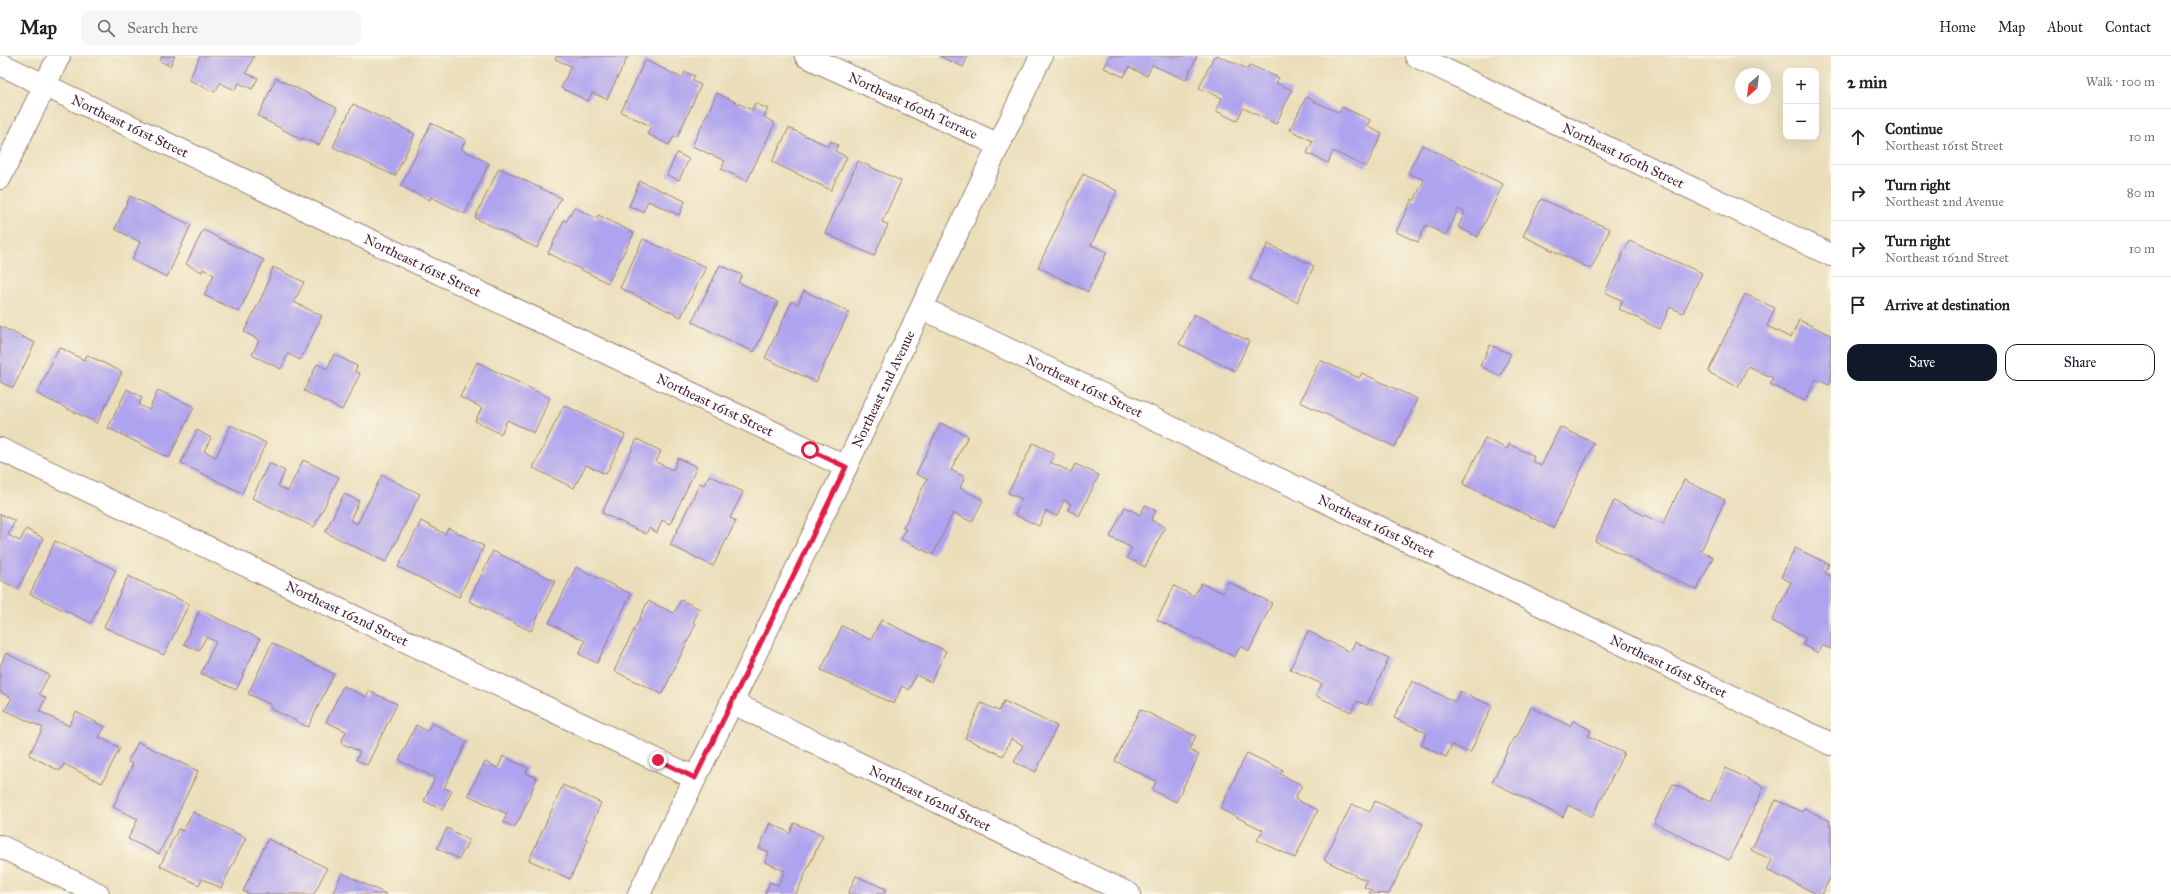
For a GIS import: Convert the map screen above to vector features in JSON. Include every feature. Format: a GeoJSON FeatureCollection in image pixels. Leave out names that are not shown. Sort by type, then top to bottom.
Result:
{"type":"FeatureCollection","features":[{"type":"Feature","properties":{"kind":"street"},"geometry":{"type":"LineString","coordinates":[[0,178],[59,56]]}},
{"type":"Feature","properties":{"kind":"street","name":"Northeast 160th Terrace"},"geometry":{"type":"LineString","coordinates":[[806,56],[999,145]]}},
{"type":"Feature","properties":{"kind":"street","name":"Northeast 2nd Avenue"},"geometry":{"type":"LineString","coordinates":[[639,894],[846,467],[1041,56]]}},
{"type":"Feature","properties":{"kind":"street","name":"Northeast 160th Street"},"geometry":{"type":"LineString","coordinates":[[1416,56],[1831,254]]}},
{"type":"Feature","properties":{"kind":"street","name":"Northeast 161st Street"},"geometry":{"type":"LineString","coordinates":[[0,64],[846,467]]}},
{"type":"Feature","properties":{"kind":"street","name":"Northeast 161st Street"},"geometry":{"type":"LineString","coordinates":[[922,308],[1831,744]]}},
{"type":"Feature","properties":{"kind":"street","name":"Northeast 162nd Street"},"geometry":{"type":"LineString","coordinates":[[0,449],[695,778]]}},
{"type":"Feature","properties":{"kind":"street","name":"Northeast 162nd Street"},"geometry":{"type":"LineString","coordinates":[[731,702],[1129,894]]}},
{"type":"Feature","properties":{"kind":"street"},"geometry":{"type":"LineString","coordinates":[[0,846],[98,894]]}},
{"type":"Feature","properties":{"kind":"building"},"geometry":{"type":"Polygon","coordinates":[[[162,56],[175,56],[170,66],[160,61],[162,56]]]}},
{"type":"Feature","properties":{"kind":"building"},"geometry":{"type":"Polygon","coordinates":[[[200,56],[254,56],[246,73],[258,78],[252,89],[239,83],[235,90],[220,83],[215,92],[189,80],[200,56]]]}},
{"type":"Feature","properties":{"kind":"building"},"geometry":{"type":"Polygon","coordinates":[[[557,56],[628,56],[607,99],[592,93],[588,101],[561,88],[571,66],[555,59],[557,56]]]}},
{"type":"Feature","properties":{"kind":"building"},"geometry":{"type":"Polygon","coordinates":[[[939,56],[968,56],[963,67],[939,56]]]}},
{"type":"Feature","properties":{"kind":"building"},"geometry":{"type":"Polygon","coordinates":[[[1110,56],[1197,56],[1186,80],[1152,65],[1147,76],[1129,67],[1124,77],[1104,68],[1110,56]]]}},
{"type":"Feature","properties":{"kind":"building"},"geometry":{"type":"Polygon","coordinates":[[[1214,56],[1219,56],[1248,69],[1250,65],[1279,78],[1276,83],[1292,90],[1276,124],[1243,108],[1237,121],[1216,111],[1222,98],[1199,88],[1214,56]]]}},
{"type":"Feature","properties":{"kind":"building"},"geometry":{"type":"Polygon","coordinates":[[[645,60],[682,78],[685,72],[695,76],[692,81],[701,85],[677,138],[674,136],[669,145],[647,134],[651,126],[621,112],[645,60]]]}},
{"type":"Feature","properties":{"kind":"building"},"geometry":{"type":"Polygon","coordinates":[[[276,78],[337,108],[319,145],[303,138],[302,140],[258,116],[276,78]]]}},
{"type":"Feature","properties":{"kind":"building"},"geometry":{"type":"Polygon","coordinates":[[[717,93],[752,110],[755,103],[768,109],[764,117],[775,123],[747,181],[721,169],[725,161],[692,146],[717,93]]]}},
{"type":"Feature","properties":{"kind":"building"},"geometry":{"type":"Polygon","coordinates":[[[1306,97],[1339,113],[1342,107],[1370,120],[1367,126],[1382,134],[1366,167],[1333,151],[1328,163],[1307,153],[1313,141],[1290,130],[1306,97]]]}},
{"type":"Feature","properties":{"kind":"building"},"geometry":{"type":"Polygon","coordinates":[[[353,104],[415,134],[395,176],[333,147],[353,104]]]}},
{"type":"Feature","properties":{"kind":"building"},"geometry":{"type":"Polygon","coordinates":[[[431,123],[466,140],[461,149],[489,163],[465,214],[431,197],[430,200],[401,186],[431,123]]]}},
{"type":"Feature","properties":{"kind":"building"},"geometry":{"type":"Polygon","coordinates":[[[789,128],[828,146],[831,141],[838,145],[835,151],[847,157],[831,190],[772,162],[789,128]]]}},
{"type":"Feature","properties":{"kind":"building"},"geometry":{"type":"Polygon","coordinates":[[[1422,145],[1503,184],[1478,237],[1458,227],[1465,212],[1458,209],[1446,235],[1426,225],[1418,242],[1396,232],[1412,199],[1414,201],[1424,180],[1408,173],[1422,145]]]}},
{"type":"Feature","properties":{"kind":"building"},"geometry":{"type":"Polygon","coordinates":[[[677,153],[689,159],[679,180],[667,175],[677,153]]]}},
{"type":"Feature","properties":{"kind":"building"},"geometry":{"type":"Polygon","coordinates":[[[858,161],[901,181],[882,222],[888,225],[874,256],[825,233],[858,161]]]}},
{"type":"Feature","properties":{"kind":"building"},"geometry":{"type":"Polygon","coordinates":[[[499,168],[561,198],[537,248],[475,218],[499,168]]]}},
{"type":"Feature","properties":{"kind":"building"},"geometry":{"type":"Polygon","coordinates":[[[1083,174],[1117,191],[1091,245],[1107,252],[1088,292],[1038,267],[1083,174]]]}},
{"type":"Feature","properties":{"kind":"building"},"geometry":{"type":"Polygon","coordinates":[[[640,181],[685,201],[679,215],[648,201],[643,212],[629,206],[640,181]]]}},
{"type":"Feature","properties":{"kind":"building"},"geometry":{"type":"Polygon","coordinates":[[[130,196],[191,225],[167,277],[132,260],[140,242],[115,229],[130,196]]]}},
{"type":"Feature","properties":{"kind":"building"},"geometry":{"type":"Polygon","coordinates":[[[1541,199],[1610,229],[1591,269],[1523,236],[1541,199]]]}},
{"type":"Feature","properties":{"kind":"building"},"geometry":{"type":"Polygon","coordinates":[[[574,207],[596,218],[598,215],[634,233],[608,283],[548,253],[564,220],[566,222],[574,207]]]}},
{"type":"Feature","properties":{"kind":"building"},"geometry":{"type":"Polygon","coordinates":[[[203,230],[264,260],[239,312],[204,295],[214,275],[203,269],[202,272],[186,264],[203,230]]]}},
{"type":"Feature","properties":{"kind":"building"},"geometry":{"type":"Polygon","coordinates":[[[643,239],[706,267],[681,317],[620,288],[643,239]]]}},
{"type":"Feature","properties":{"kind":"building"},"geometry":{"type":"Polygon","coordinates":[[[1629,241],[1702,273],[1683,313],[1670,307],[1660,329],[1619,309],[1623,301],[1605,292],[1629,241]]]}},
{"type":"Feature","properties":{"kind":"building"},"geometry":{"type":"Polygon","coordinates":[[[1268,244],[1314,266],[1297,302],[1250,279],[1268,244]]]}},
{"type":"Feature","properties":{"kind":"building"},"geometry":{"type":"Polygon","coordinates":[[[720,265],[742,275],[738,282],[778,302],[754,352],[692,322],[720,265]]]}},
{"type":"Feature","properties":{"kind":"building"},"geometry":{"type":"Polygon","coordinates":[[[273,267],[304,282],[294,302],[322,316],[300,360],[288,354],[281,369],[252,355],[259,340],[244,332],[265,290],[273,267]]]}},
{"type":"Feature","properties":{"kind":"building"},"geometry":{"type":"Polygon","coordinates":[[[804,291],[849,312],[816,382],[765,358],[792,301],[798,304],[804,291]]]}},
{"type":"Feature","properties":{"kind":"building"},"geometry":{"type":"Polygon","coordinates":[[[1745,294],[1775,308],[1767,326],[1791,338],[1799,320],[1831,335],[1831,381],[1829,385],[1816,379],[1805,401],[1770,384],[1773,378],[1748,366],[1738,387],[1708,372],[1745,294]]]}},
{"type":"Feature","properties":{"kind":"building"},"geometry":{"type":"Polygon","coordinates":[[[1194,314],[1249,341],[1235,371],[1179,344],[1194,314]]]}},
{"type":"Feature","properties":{"kind":"building"},"geometry":{"type":"Polygon","coordinates":[[[0,326],[35,343],[13,388],[0,382],[0,326]]]}},
{"type":"Feature","properties":{"kind":"building"},"geometry":{"type":"Polygon","coordinates":[[[1490,345],[1511,354],[1500,376],[1480,366],[1490,345]]]}},
{"type":"Feature","properties":{"kind":"building"},"geometry":{"type":"Polygon","coordinates":[[[59,347],[84,360],[87,355],[122,372],[97,423],[37,394],[59,347]]]}},
{"type":"Feature","properties":{"kind":"building"},"geometry":{"type":"Polygon","coordinates":[[[334,354],[357,366],[355,371],[360,374],[342,410],[304,391],[317,364],[327,369],[334,354]]]}},
{"type":"Feature","properties":{"kind":"building"},"geometry":{"type":"Polygon","coordinates":[[[1320,360],[1359,378],[1362,373],[1417,399],[1395,447],[1300,402],[1320,360]]]}},
{"type":"Feature","properties":{"kind":"building"},"geometry":{"type":"Polygon","coordinates":[[[477,362],[550,398],[534,433],[507,420],[501,434],[475,421],[482,408],[460,397],[477,362]]]}},
{"type":"Feature","properties":{"kind":"building"},"geometry":{"type":"Polygon","coordinates":[[[127,389],[142,397],[139,405],[149,410],[158,390],[194,407],[169,458],[108,428],[127,389]]]}},
{"type":"Feature","properties":{"kind":"building"},"geometry":{"type":"Polygon","coordinates":[[[564,405],[625,435],[606,474],[586,465],[574,488],[533,468],[564,405]]]}},
{"type":"Feature","properties":{"kind":"building"},"geometry":{"type":"Polygon","coordinates":[[[941,423],[968,436],[951,470],[965,477],[960,488],[983,500],[972,522],[953,513],[933,555],[901,539],[906,529],[903,528],[927,479],[916,474],[941,423]]]}},
{"type":"Feature","properties":{"kind":"building"},"geometry":{"type":"Polygon","coordinates":[[[231,425],[266,443],[242,493],[181,463],[197,430],[211,438],[204,451],[216,457],[231,425]]]}},
{"type":"Feature","properties":{"kind":"building"},"geometry":{"type":"Polygon","coordinates":[[[1560,427],[1594,443],[1553,528],[1463,484],[1485,438],[1507,449],[1509,444],[1534,456],[1532,461],[1541,466],[1560,427]]]}},
{"type":"Feature","properties":{"kind":"building"},"geometry":{"type":"Polygon","coordinates":[[[637,439],[661,451],[656,462],[673,470],[678,458],[697,467],[670,524],[662,520],[657,533],[649,528],[646,534],[602,513],[637,439]]]}},
{"type":"Feature","properties":{"kind":"building"},"geometry":{"type":"Polygon","coordinates":[[[1033,443],[1054,453],[1050,462],[1071,472],[1075,464],[1099,475],[1079,516],[1068,510],[1071,504],[1064,500],[1057,516],[1046,511],[1039,526],[1015,515],[1022,499],[1008,493],[1033,443]]]}},
{"type":"Feature","properties":{"kind":"building"},"geometry":{"type":"Polygon","coordinates":[[[303,460],[339,477],[314,527],[252,498],[269,463],[285,471],[278,486],[288,491],[303,460]]]}},
{"type":"Feature","properties":{"kind":"building"},"geometry":{"type":"Polygon","coordinates":[[[382,475],[420,494],[386,562],[325,532],[344,494],[359,501],[350,520],[357,524],[382,475]]]}},
{"type":"Feature","properties":{"kind":"building"},"geometry":{"type":"Polygon","coordinates":[[[709,475],[743,492],[730,518],[736,521],[713,566],[670,545],[700,483],[704,485],[709,475]]]}},
{"type":"Feature","properties":{"kind":"building"},"geometry":{"type":"Polygon","coordinates":[[[1684,480],[1725,500],[1701,551],[1713,557],[1697,590],[1595,541],[1614,501],[1663,524],[1684,480]]]}},
{"type":"Feature","properties":{"kind":"building"},"geometry":{"type":"Polygon","coordinates":[[[1145,505],[1156,511],[1151,520],[1165,527],[1145,567],[1127,558],[1132,548],[1110,537],[1125,507],[1140,515],[1145,505]]]}},
{"type":"Feature","properties":{"kind":"building"},"geometry":{"type":"Polygon","coordinates":[[[0,514],[15,521],[8,535],[20,541],[26,529],[43,538],[18,589],[0,580],[0,514]]]}},
{"type":"Feature","properties":{"kind":"building"},"geometry":{"type":"Polygon","coordinates":[[[421,521],[445,534],[448,528],[484,546],[459,597],[398,567],[421,521]]]}},
{"type":"Feature","properties":{"kind":"building"},"geometry":{"type":"Polygon","coordinates":[[[55,541],[116,570],[91,623],[30,594],[55,541]]]}},
{"type":"Feature","properties":{"kind":"building"},"geometry":{"type":"Polygon","coordinates":[[[1795,548],[1829,564],[1825,573],[1831,576],[1831,649],[1821,645],[1818,653],[1803,645],[1806,638],[1772,621],[1791,582],[1781,577],[1795,548]]]}},
{"type":"Feature","properties":{"kind":"building"},"geometry":{"type":"Polygon","coordinates":[[[493,551],[555,581],[531,631],[469,601],[493,551]]]}},
{"type":"Feature","properties":{"kind":"building"},"geometry":{"type":"Polygon","coordinates":[[[576,567],[631,594],[597,663],[579,654],[585,641],[549,623],[576,567]]]}},
{"type":"Feature","properties":{"kind":"building"},"geometry":{"type":"Polygon","coordinates":[[[128,576],[189,604],[164,655],[104,627],[128,576]]]}},
{"type":"Feature","properties":{"kind":"building"},"geometry":{"type":"Polygon","coordinates":[[[1228,582],[1272,603],[1249,651],[1240,646],[1235,657],[1157,620],[1174,586],[1194,596],[1201,583],[1223,593],[1228,582]]]}},
{"type":"Feature","properties":{"kind":"building"},"geometry":{"type":"Polygon","coordinates":[[[681,600],[700,609],[693,622],[696,624],[662,694],[614,671],[648,601],[674,613],[681,600]]]}},
{"type":"Feature","properties":{"kind":"building"},"geometry":{"type":"Polygon","coordinates":[[[200,610],[260,639],[236,690],[201,673],[216,642],[206,637],[199,651],[184,644],[200,610]]]}},
{"type":"Feature","properties":{"kind":"building"},"geometry":{"type":"Polygon","coordinates":[[[881,620],[946,651],[931,682],[916,675],[909,690],[902,686],[894,704],[821,670],[842,626],[871,640],[881,620]]]}},
{"type":"Feature","properties":{"kind":"building"},"geometry":{"type":"Polygon","coordinates":[[[1308,631],[1350,652],[1355,642],[1389,658],[1367,705],[1357,701],[1351,712],[1316,696],[1322,684],[1290,669],[1308,631]]]}},
{"type":"Feature","properties":{"kind":"building"},"geometry":{"type":"Polygon","coordinates":[[[272,643],[334,674],[308,727],[270,708],[272,705],[248,694],[272,643]]]}},
{"type":"Feature","properties":{"kind":"building"},"geometry":{"type":"Polygon","coordinates":[[[6,653],[49,675],[39,694],[46,698],[39,711],[69,726],[76,712],[105,727],[99,737],[120,748],[102,783],[64,764],[60,771],[29,755],[43,728],[5,710],[12,698],[0,692],[0,666],[6,653]]]}},
{"type":"Feature","properties":{"kind":"building"},"geometry":{"type":"Polygon","coordinates":[[[1412,681],[1455,702],[1460,691],[1492,706],[1470,753],[1452,745],[1446,757],[1421,745],[1427,733],[1394,718],[1412,681]]]}},
{"type":"Feature","properties":{"kind":"building"},"geometry":{"type":"Polygon","coordinates":[[[343,686],[366,697],[369,691],[397,704],[367,765],[356,760],[360,752],[341,743],[346,731],[326,722],[343,686]]]}},
{"type":"Feature","properties":{"kind":"building"},"geometry":{"type":"Polygon","coordinates":[[[1004,701],[1057,726],[1036,772],[1014,762],[1023,745],[1011,739],[1003,756],[965,738],[981,703],[999,711],[1004,701]]]}},
{"type":"Feature","properties":{"kind":"building"},"geometry":{"type":"Polygon","coordinates":[[[1531,707],[1570,726],[1573,721],[1591,730],[1588,736],[1624,753],[1592,817],[1568,805],[1563,817],[1492,782],[1514,737],[1516,738],[1531,707]]]}},
{"type":"Feature","properties":{"kind":"building"},"geometry":{"type":"Polygon","coordinates":[[[1140,709],[1196,736],[1189,750],[1199,755],[1176,802],[1152,790],[1156,781],[1115,761],[1140,709]]]}},
{"type":"Feature","properties":{"kind":"building"},"geometry":{"type":"Polygon","coordinates":[[[432,723],[467,741],[444,788],[452,791],[442,810],[424,801],[435,778],[399,760],[416,725],[427,731],[432,723]]]}},
{"type":"Feature","properties":{"kind":"building"},"geometry":{"type":"Polygon","coordinates":[[[138,742],[198,771],[159,854],[128,839],[138,819],[113,807],[133,764],[128,762],[138,742]]]}},
{"type":"Feature","properties":{"kind":"building"},"geometry":{"type":"Polygon","coordinates":[[[1247,753],[1283,770],[1280,774],[1302,785],[1295,799],[1318,810],[1295,858],[1257,840],[1263,830],[1220,809],[1247,753]]]}},
{"type":"Feature","properties":{"kind":"building"},"geometry":{"type":"Polygon","coordinates":[[[503,756],[528,768],[526,773],[537,778],[519,820],[514,827],[503,822],[507,814],[468,795],[485,762],[498,768],[503,756]]]}},
{"type":"Feature","properties":{"kind":"building"},"geometry":{"type":"Polygon","coordinates":[[[1726,768],[1764,787],[1729,860],[1654,823],[1673,784],[1710,802],[1726,768]]]}},
{"type":"Feature","properties":{"kind":"building"},"geometry":{"type":"Polygon","coordinates":[[[563,785],[601,803],[585,839],[588,840],[570,879],[529,860],[563,785]]]}},
{"type":"Feature","properties":{"kind":"building"},"geometry":{"type":"Polygon","coordinates":[[[1776,800],[1802,812],[1804,808],[1830,821],[1831,876],[1822,894],[1817,894],[1767,870],[1772,860],[1751,850],[1776,800]]]}},
{"type":"Feature","properties":{"kind":"building"},"geometry":{"type":"Polygon","coordinates":[[[1375,801],[1423,824],[1389,894],[1369,893],[1371,890],[1364,887],[1367,881],[1324,860],[1352,804],[1370,812],[1375,801]]]}},
{"type":"Feature","properties":{"kind":"building"},"geometry":{"type":"Polygon","coordinates":[[[193,812],[246,838],[221,888],[202,879],[199,885],[160,866],[178,829],[183,831],[193,812]]]}},
{"type":"Feature","properties":{"kind":"building"},"geometry":{"type":"Polygon","coordinates":[[[770,823],[790,833],[794,823],[823,835],[796,894],[765,894],[770,882],[778,885],[785,871],[765,862],[769,852],[759,848],[770,823]]]}},
{"type":"Feature","properties":{"kind":"building"},"geometry":{"type":"Polygon","coordinates":[[[447,828],[469,840],[459,859],[437,848],[447,828]]]}},
{"type":"Feature","properties":{"kind":"building"},"geometry":{"type":"Polygon","coordinates":[[[268,839],[327,868],[314,894],[249,894],[243,891],[268,839]]]}},
{"type":"Feature","properties":{"kind":"building"},"geometry":{"type":"Polygon","coordinates":[[[342,873],[386,894],[332,894],[342,873]]]}},
{"type":"Feature","properties":{"kind":"building"},"geometry":{"type":"Polygon","coordinates":[[[856,876],[886,889],[884,894],[848,894],[856,876]]]}},
{"type":"Feature","properties":{"kind":"route"},"geometry":{"type":"LineString","coordinates":[[658,760],[695,778],[846,467],[810,450]]}}]}
